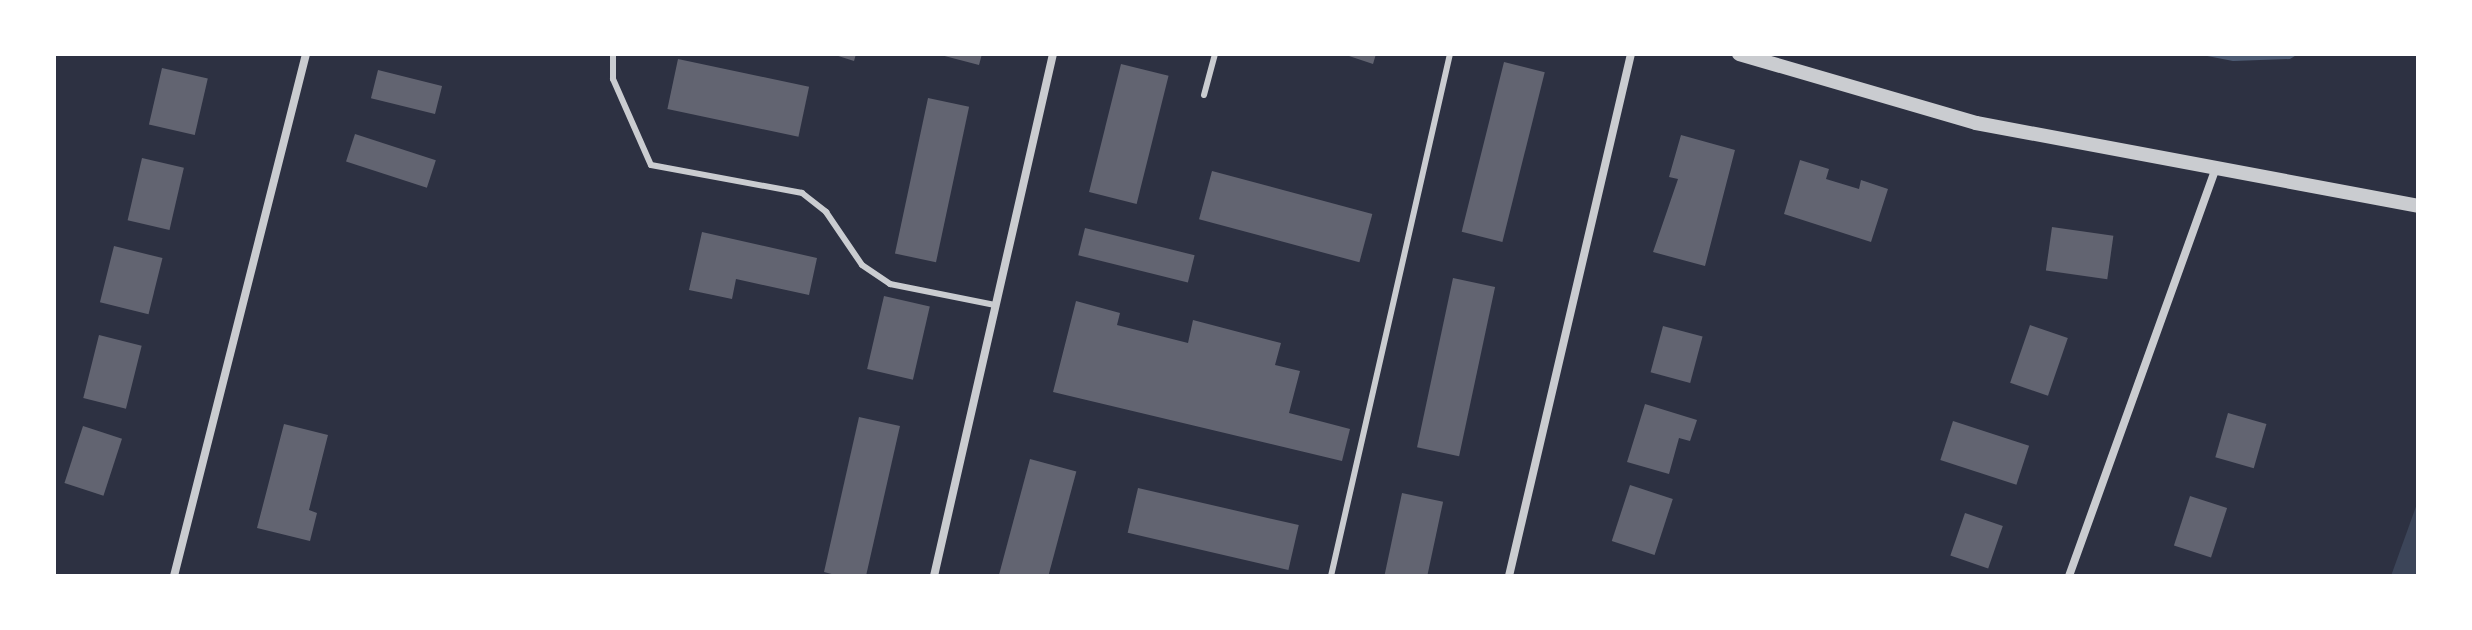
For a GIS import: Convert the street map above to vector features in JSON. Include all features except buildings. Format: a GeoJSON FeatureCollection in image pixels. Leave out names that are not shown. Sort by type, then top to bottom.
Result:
{"type":"FeatureCollection","features":[{"type":"Feature","properties":{"kind":"street"},"geometry":{"type":"LineString","coordinates":[[174,576],[306,54]]}},
{"type":"Feature","properties":{"kind":"street"},"geometry":{"type":"LineString","coordinates":[[934,576],[1053,54]]}},
{"type":"Feature","properties":{"kind":"street"},"geometry":{"type":"LineString","coordinates":[[1509,576],[1631,54]]}},
{"type":"Feature","properties":{"kind":"street"},"geometry":{"type":"LineString","coordinates":[[1739,54],[1976,123],[2418,206]]}},
{"type":"Feature","properties":{"kind":"street"},"geometry":{"type":"LineString","coordinates":[[2069,576],[2217,166]]}},
{"type":"Feature","properties":{"kind":"lane"},"geometry":{"type":"LineString","coordinates":[[613,54],[613,79],[651,165],[802,193],[826,212],[862,265],[890,284],[995,305]]}},
{"type":"Feature","properties":{"kind":"lane"},"geometry":{"type":"LineString","coordinates":[[1204,95],[1215,54]]}},
{"type":"Feature","properties":{"kind":"lane"},"geometry":{"type":"LineString","coordinates":[[1331,576],[1450,54]]}},
{"type":"Feature","properties":{"kind":"shaded area"},"geometry":{"type":"Polygon","coordinates":[[[2197,54],[2298,54],[2290,59],[2233,61],[2197,54]]]}},
{"type":"Feature","properties":{"kind":"shaded area"},"geometry":{"type":"Polygon","coordinates":[[[2418,501],[2418,576],[2391,576],[2418,501]]]}}]}
